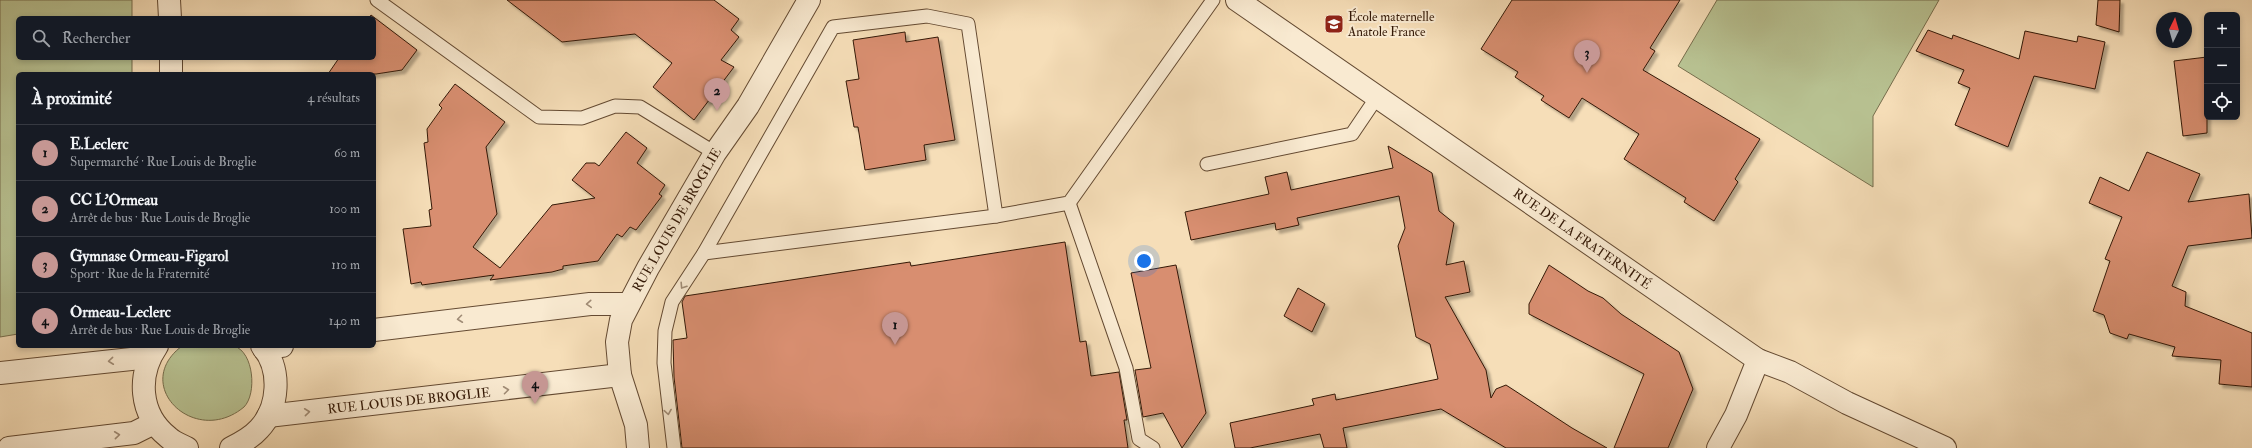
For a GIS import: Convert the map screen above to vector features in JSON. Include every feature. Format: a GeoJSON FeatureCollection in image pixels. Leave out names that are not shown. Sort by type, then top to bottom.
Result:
{"type":"FeatureCollection","features":[{"type":"Feature","properties":{"kind":"street","name":"RUE LOUIS DE BROGLIE"},"geometry":{"type":"LineString","coordinates":[[376,330],[590,304],[628,304],[715,153],[748,106],[809,0]]}},
{"type":"Feature","properties":{"kind":"street","name":"RUE DE LA FRATERNITÉ"},"geometry":{"type":"LineString","coordinates":[[1237,0],[1758,360],[1790,372],[1847,403],[1945,448]]}},
{"type":"Feature","properties":{"kind":"street"},"geometry":{"type":"LineString","coordinates":[[171,60],[172,72]]}},
{"type":"Feature","properties":{"kind":"street"},"geometry":{"type":"LineString","coordinates":[[628,304],[621,320],[617,342],[620,375],[636,425],[638,448]]}},
{"type":"Feature","properties":{"kind":"street"},"geometry":{"type":"LineString","coordinates":[[241,445],[260,429],[268,416],[274,400],[276,382],[269,348]]}},
{"type":"Feature","properties":{"kind":"street"},"geometry":{"type":"LineString","coordinates":[[0,373],[154,351]]}},
{"type":"Feature","properties":{"kind":"street"},"geometry":{"type":"LineString","coordinates":[[154,351],[144,373],[143,390],[147,407],[154,423],[169,438],[187,448]]}},
{"type":"Feature","properties":{"kind":"street"},"geometry":{"type":"LineString","coordinates":[[1718,448],[1736,415],[1758,360]]}},
{"type":"Feature","properties":{"kind":"street","name":"RUE LOUIS DE BROGLIE"},"geometry":{"type":"LineString","coordinates":[[268,416],[429,399],[620,375]]}},
{"type":"Feature","properties":{"kind":"street"},"geometry":{"type":"LineString","coordinates":[[8,448],[134,433],[154,423]]}},
{"type":"Feature","properties":{"kind":"lane"},"geometry":{"type":"LineString","coordinates":[[377,0],[539,117],[582,118],[616,106],[640,107],[715,153]]}},
{"type":"Feature","properties":{"kind":"lane"},"geometry":{"type":"LineString","coordinates":[[704,253],[996,216],[1069,203],[1213,0]]}},
{"type":"Feature","properties":{"kind":"lane"},"geometry":{"type":"LineString","coordinates":[[674,448],[665,379],[665,331],[672,302],[704,253],[833,27],[927,16],[968,24],[996,216]]}},
{"type":"Feature","properties":{"kind":"lane"},"geometry":{"type":"LineString","coordinates":[[1207,164],[1352,134],[1377,97]]}},
{"type":"Feature","properties":{"kind":"lane"},"geometry":{"type":"LineString","coordinates":[[1069,203],[1126,368],[1139,439],[1153,448]]}},
{"type":"Feature","properties":{"kind":"green space"},"geometry":{"type":"Polygon","coordinates":[[[0,0],[132,0],[132,16],[16,16],[16,60],[132,60],[132,72],[16,72],[16,334],[0,337],[0,0]]]}},
{"type":"Feature","properties":{"kind":"green space"},"geometry":{"type":"Polygon","coordinates":[[[1717,0],[1939,0],[1873,116],[1873,187],[1678,66],[1717,0]]]}},
{"type":"Feature","properties":{"kind":"green space"},"geometry":{"type":"Polygon","coordinates":[[[180,348],[238,348],[246,356],[251,374],[251,393],[248,401],[244,407],[225,418],[206,420],[189,416],[175,406],[166,393],[163,378],[168,362],[180,348]]]}},
{"type":"Feature","properties":{"kind":"building"},"geometry":{"type":"Polygon","coordinates":[[[507,0],[714,0],[739,19],[731,30],[739,37],[721,60],[734,67],[694,120],[653,87],[672,63],[635,34],[562,42],[507,0]]]}},
{"type":"Feature","properties":{"kind":"building"},"geometry":{"type":"Polygon","coordinates":[[[1512,0],[1680,0],[1650,48],[1655,51],[1643,70],[1760,139],[1735,179],[1738,182],[1714,221],[1684,202],[1686,198],[1624,159],[1639,134],[1582,98],[1569,118],[1541,100],[1544,96],[1515,77],[1518,72],[1481,49],[1512,0]]]}},
{"type":"Feature","properties":{"kind":"building"},"geometry":{"type":"Polygon","coordinates":[[[2098,0],[2120,0],[2119,32],[2096,25],[2098,0]]]}},
{"type":"Feature","properties":{"kind":"building"},"geometry":{"type":"Polygon","coordinates":[[[376,19],[417,50],[402,70],[376,74],[376,72],[329,72],[338,60],[376,60],[376,19]]]}},
{"type":"Feature","properties":{"kind":"building"},"geometry":{"type":"Polygon","coordinates":[[[1928,30],[1952,39],[1953,35],[2019,59],[2025,31],[2077,42],[2078,36],[2105,42],[2095,89],[2034,76],[2008,147],[1955,125],[1970,88],[1958,83],[1964,70],[1916,51],[1928,30]]]}},
{"type":"Feature","properties":{"kind":"building"},"geometry":{"type":"Polygon","coordinates":[[[905,32],[906,42],[938,37],[955,140],[924,145],[926,160],[865,170],[858,127],[854,127],[846,81],[859,79],[853,40],[905,32]]]}},
{"type":"Feature","properties":{"kind":"building"},"geometry":{"type":"Polygon","coordinates":[[[2204,57],[2204,120],[2207,120],[2207,133],[2183,136],[2174,61],[2204,57]]]}},
{"type":"Feature","properties":{"kind":"building"},"geometry":{"type":"Polygon","coordinates":[[[455,84],[505,122],[486,147],[497,214],[473,247],[500,268],[552,205],[595,198],[572,180],[586,163],[595,163],[599,166],[626,132],[647,148],[637,163],[665,185],[659,194],[662,196],[636,230],[630,227],[622,237],[617,234],[598,261],[563,266],[563,269],[552,272],[490,280],[494,275],[422,285],[421,282],[411,284],[403,229],[431,226],[429,210],[432,209],[424,143],[428,142],[427,129],[442,108],[439,105],[455,84]]]}},
{"type":"Feature","properties":{"kind":"building"},"geometry":{"type":"Polygon","coordinates":[[[1388,146],[1432,173],[1439,211],[1454,223],[1446,265],[1464,261],[1470,292],[1445,297],[1486,370],[1491,398],[1496,389],[1506,385],[1572,428],[1607,448],[1506,448],[1441,409],[1343,428],[1347,448],[1324,448],[1320,434],[1250,448],[1235,448],[1230,423],[1314,405],[1312,399],[1335,394],[1336,400],[1438,379],[1430,344],[1416,337],[1398,246],[1405,228],[1399,196],[1297,218],[1299,225],[1276,230],[1275,223],[1191,240],[1185,212],[1269,194],[1265,177],[1287,172],[1291,190],[1393,168],[1388,146]]]}},
{"type":"Feature","properties":{"kind":"building"},"geometry":{"type":"Polygon","coordinates":[[[2147,152],[2200,174],[2188,202],[2249,194],[2252,238],[2188,246],[2172,286],[2186,292],[2185,306],[2252,333],[2252,387],[2219,384],[2221,360],[2172,356],[2175,347],[2129,334],[2127,339],[2110,333],[2104,315],[2093,311],[2110,261],[2105,259],[2122,217],[2089,203],[2100,177],[2129,191],[2147,152]]]}},
{"type":"Feature","properties":{"kind":"building"},"geometry":{"type":"Polygon","coordinates":[[[1065,242],[1080,342],[1086,341],[1091,376],[1119,372],[1127,420],[1124,420],[1128,448],[682,448],[674,377],[673,340],[687,338],[682,302],[685,296],[910,262],[911,266],[1065,242]]]}},
{"type":"Feature","properties":{"kind":"building"},"geometry":{"type":"Polygon","coordinates":[[[1176,265],[1206,413],[1182,448],[1163,413],[1143,417],[1135,370],[1151,368],[1131,273],[1176,265]]]}},
{"type":"Feature","properties":{"kind":"building"},"geometry":{"type":"Polygon","coordinates":[[[1549,265],[1588,291],[1603,298],[1621,314],[1679,352],[1693,389],[1668,448],[1614,448],[1644,374],[1529,314],[1529,304],[1549,265]]]}},
{"type":"Feature","properties":{"kind":"building"},"geometry":{"type":"Polygon","coordinates":[[[1298,288],[1325,304],[1312,332],[1284,316],[1298,288]]]}},
{"type":"Feature","properties":{"kind":"place","name":"École maternelle Anatole France"},"geometry":{"type":"Point","coordinates":[1334,24]}},
{"type":"Feature","properties":{"kind":"place","name":"Gymnase Ormeau-Figarol"},"geometry":{"type":"Point","coordinates":[1587,73]}},
{"type":"Feature","properties":{"kind":"place","name":"CC L'Ormeau"},"geometry":{"type":"Point","coordinates":[717,111]}},
{"type":"Feature","properties":{"kind":"place","name":"E.Leclerc"},"geometry":{"type":"Point","coordinates":[895,345]}},
{"type":"Feature","properties":{"kind":"place","name":"Ormeau-Leclerc"},"geometry":{"type":"Point","coordinates":[535,404]}}]}
